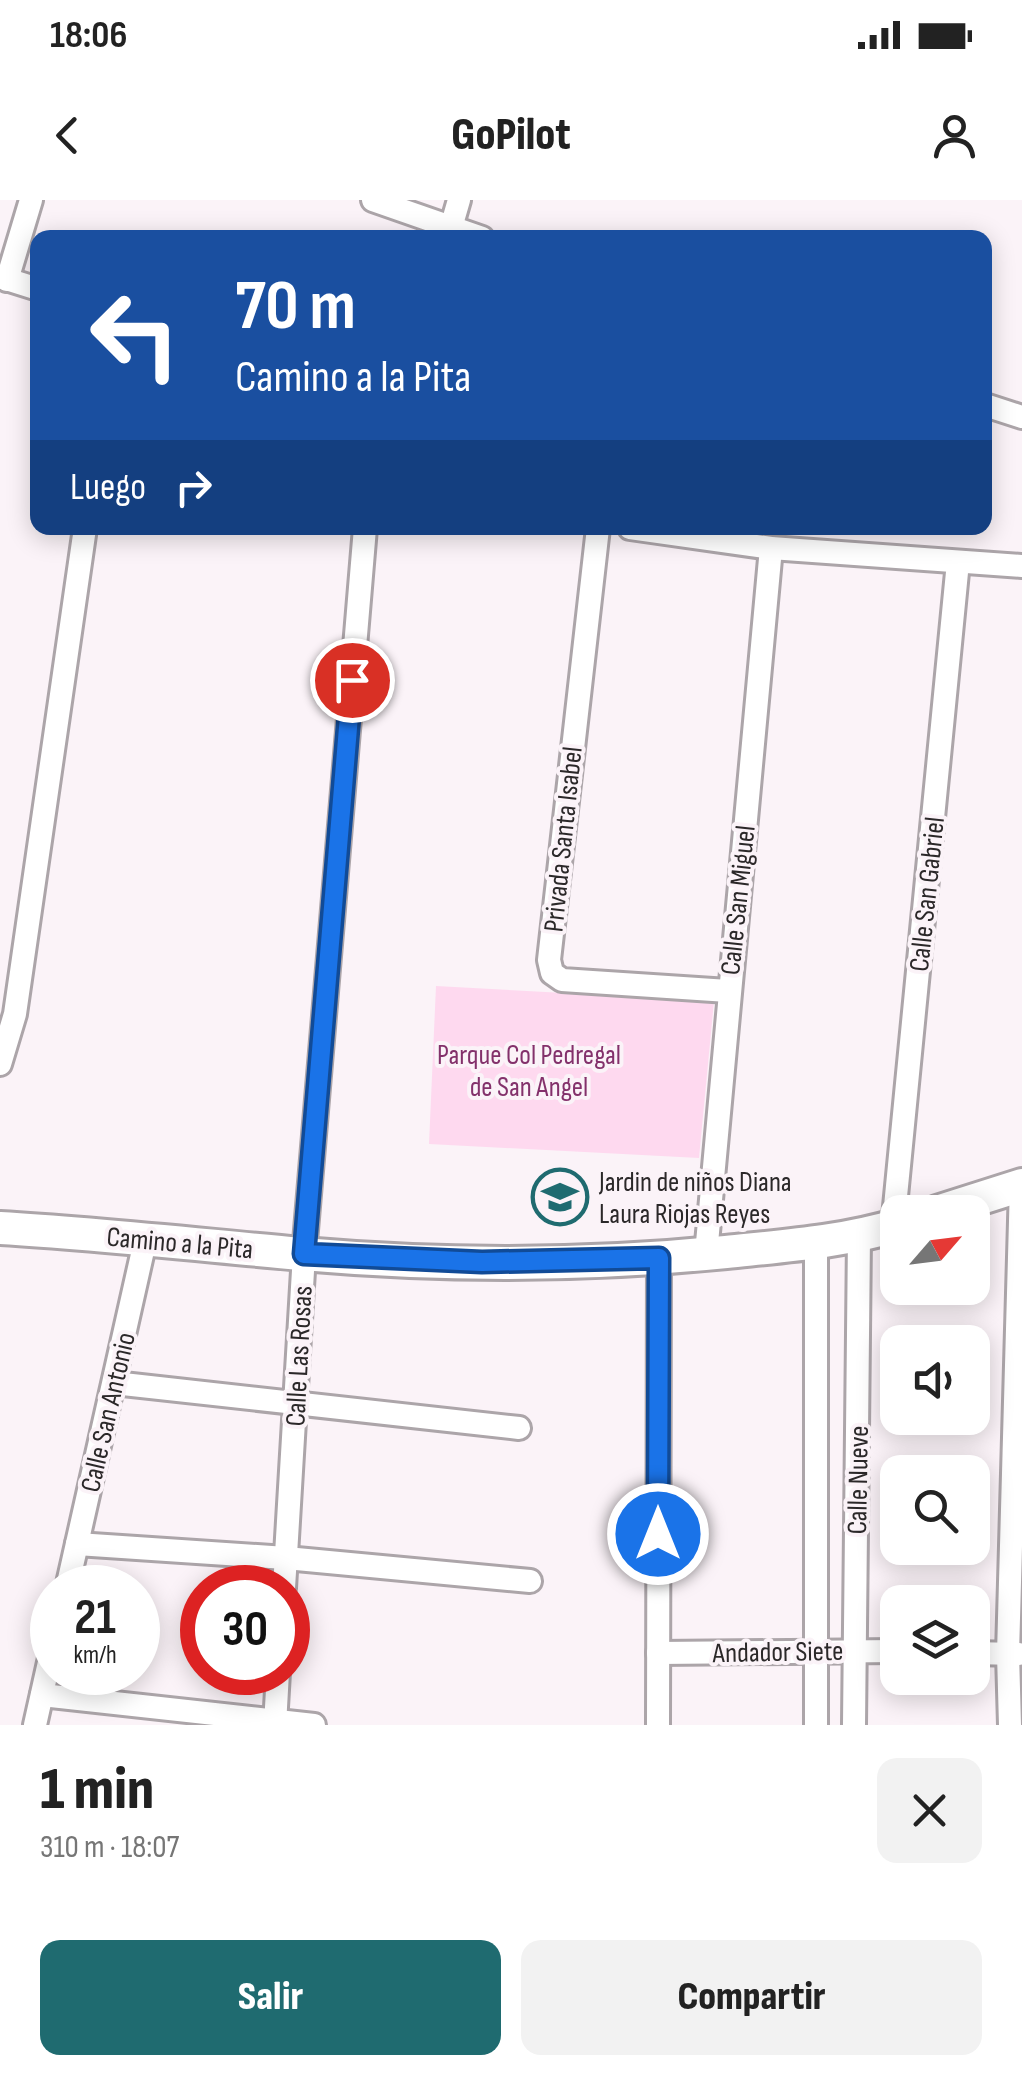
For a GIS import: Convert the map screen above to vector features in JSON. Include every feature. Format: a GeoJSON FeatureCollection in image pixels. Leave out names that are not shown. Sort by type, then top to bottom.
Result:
{"type":"FeatureCollection","features":[{"type":"Feature","properties":{"kind":"street"},"geometry":{"type":"LineString","coordinates":[[30,286],[4,278],[31,200]]}},
{"type":"Feature","properties":{"kind":"street"},"geometry":{"type":"LineString","coordinates":[[372,200],[444,230]]}},
{"type":"Feature","properties":{"kind":"street"},"geometry":{"type":"LineString","coordinates":[[450,230],[459,200]]}},
{"type":"Feature","properties":{"kind":"street"},"geometry":{"type":"LineString","coordinates":[[992,406],[1022,417]]}},
{"type":"Feature","properties":{"kind":"street"},"geometry":{"type":"LineString","coordinates":[[0,1064],[15,1014],[84,535]]}},
{"type":"Feature","properties":{"kind":"street","name":"Calle Las Rosas"},"geometry":{"type":"LineString","coordinates":[[286,1565],[304,1254],[364,535]]}},
{"type":"Feature","properties":{"kind":"street","name":"Privada Santa Isabel"},"geometry":{"type":"LineString","coordinates":[[597,535],[556,902],[552,974],[562,980],[728,992]]}},
{"type":"Feature","properties":{"kind":"street"},"geometry":{"type":"LineString","coordinates":[[680,535],[772,548],[1022,566]]}},
{"type":"Feature","properties":{"kind":"street","name":"Calle San Miguel"},"geometry":{"type":"LineString","coordinates":[[706,1254],[772,548]]}},
{"type":"Feature","properties":{"kind":"street","name":"Calle San Gabriel"},"geometry":{"type":"LineString","coordinates":[[898,1195],[958,562]]}},
{"type":"Feature","properties":{"kind":"street"},"geometry":{"type":"LineString","coordinates":[[990,1195],[1021,1185],[1015,1654],[1010,1725]]}},
{"type":"Feature","properties":{"kind":"street","name":"Camino a la Pita"},"geometry":{"type":"LineString","coordinates":[[0,1228],[146,1237],[304,1254],[482,1262],[659,1258],[816,1242],[880,1230]]}},
{"type":"Feature","properties":{"kind":"street","name":"Calle Nueve"},"geometry":{"type":"LineString","coordinates":[[854,1725],[859,1236]]}},
{"type":"Feature","properties":{"kind":"street","name":"Calle San Antonio"},"geometry":{"type":"LineString","coordinates":[[72,1565],[146,1237]]}},
{"type":"Feature","properties":{"kind":"street","name":"Calle Nueve"},"geometry":{"type":"LineString","coordinates":[[816,1242],[816,1725]]}},
{"type":"Feature","properties":{"kind":"street"},"geometry":{"type":"LineString","coordinates":[[658,1725],[659,1258]]}},
{"type":"Feature","properties":{"kind":"street"},"geometry":{"type":"LineString","coordinates":[[114,1382],[296,1406],[519,1428]]}},
{"type":"Feature","properties":{"kind":"street"},"geometry":{"type":"LineString","coordinates":[[76,1544],[286,1558],[530,1581]]}},
{"type":"Feature","properties":{"kind":"street","name":"Andador Siete"},"geometry":{"type":"LineString","coordinates":[[658,1653],[880,1650]]}},
{"type":"Feature","properties":{"kind":"street"},"geometry":{"type":"LineString","coordinates":[[990,1653],[1015,1654]]}},
{"type":"Feature","properties":{"kind":"street"},"geometry":{"type":"LineString","coordinates":[[35,1725],[42,1695],[275,1724],[314,1725]]}},
{"type":"Feature","properties":{"kind":"street"},"geometry":{"type":"LineString","coordinates":[[275,1724],[277,1695]]}},
{"type":"Feature","properties":{"kind":"green space","name":"Parque Col Pedregal de San Angel"},"geometry":{"type":"Polygon","coordinates":[[[436,986],[714,1001],[699,1158],[429,1144],[436,986]]]}},
{"type":"Feature","properties":{"kind":"place","name":"Jardin de niños Diana Laura Riojas Reyes"},"geometry":{"type":"Point","coordinates":[560,1197]}},
{"type":"Feature","properties":{"kind":"route"},"geometry":{"type":"LineString","coordinates":[[352,680],[304,1254],[482,1262],[659,1258],[658,1534]]}}]}
